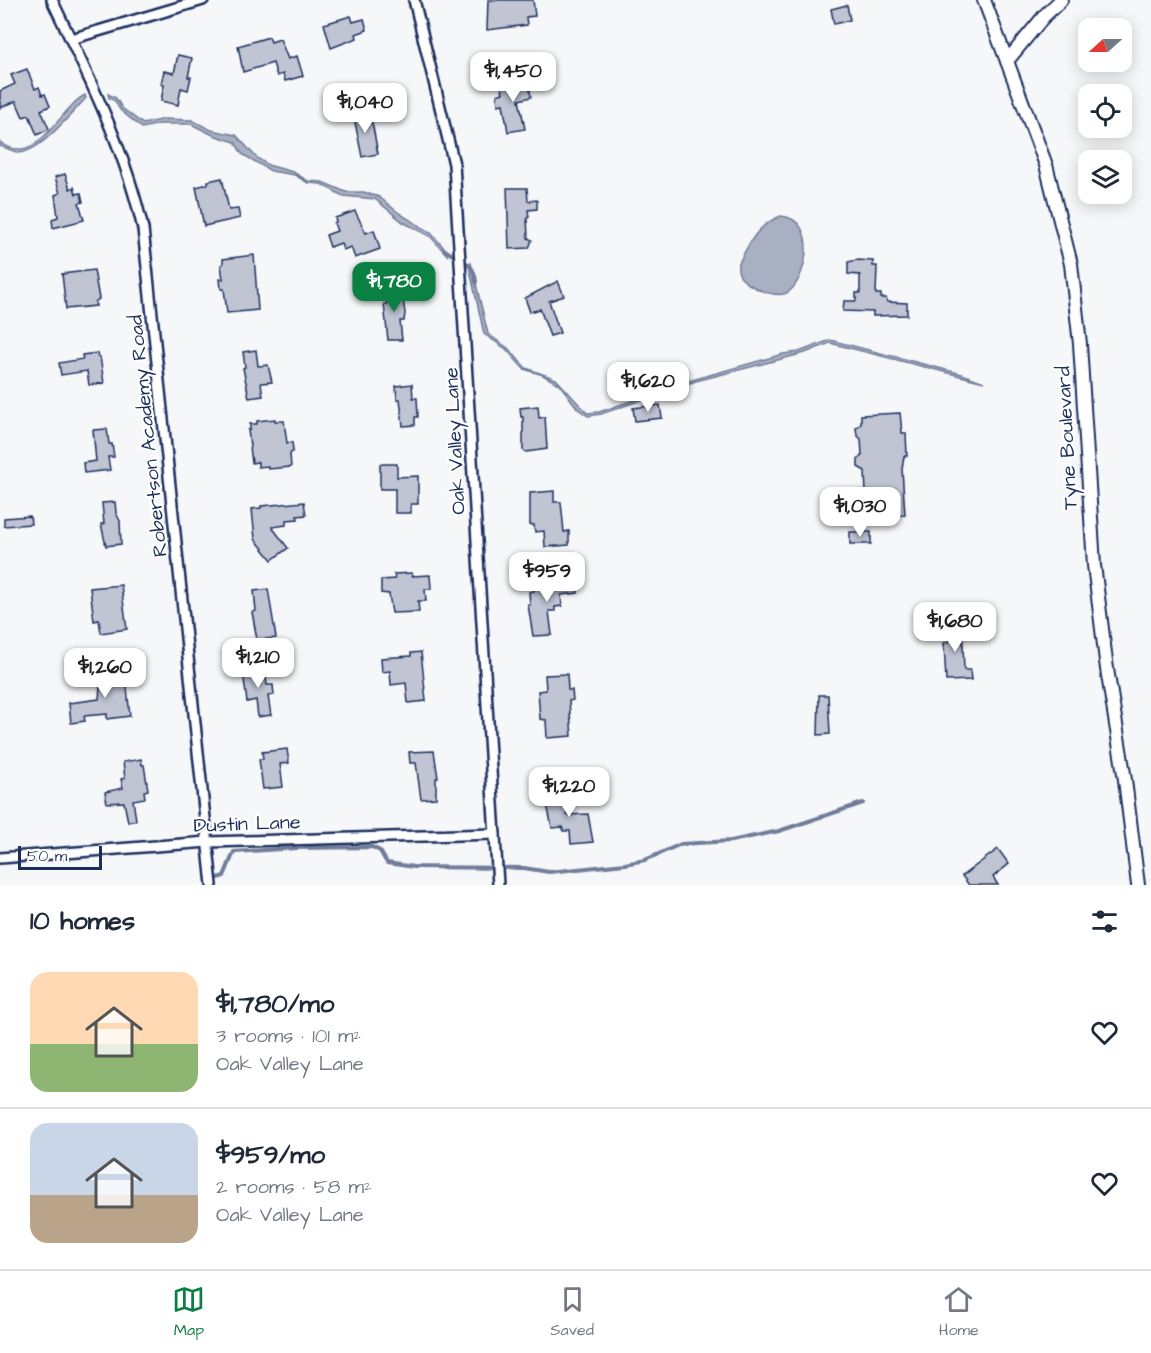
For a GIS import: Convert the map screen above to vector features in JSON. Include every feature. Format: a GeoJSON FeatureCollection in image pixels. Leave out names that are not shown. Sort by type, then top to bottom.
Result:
{"type":"FeatureCollection","features":[{"type":"Feature","properties":{"kind":"street","name":"Robertson Academy Road"},"geometry":{"type":"LineString","coordinates":[[52,0],[120,150],[143,229],[212,885]]}},
{"type":"Feature","properties":{"kind":"street"},"geometry":{"type":"LineString","coordinates":[[71,39],[203,0]]}},
{"type":"Feature","properties":{"kind":"street","name":"Oak Valley Lane"},"geometry":{"type":"LineString","coordinates":[[414,0],[454,164],[498,885]]}},
{"type":"Feature","properties":{"kind":"street","name":"Tyne Boulevard"},"geometry":{"type":"LineString","coordinates":[[984,0],[1046,165],[1071,264],[1080,334],[1089,491],[1100,621],[1138,885]]}},
{"type":"Feature","properties":{"kind":"street"},"geometry":{"type":"LineString","coordinates":[[1007,61],[1045,15],[1061,0]]}},
{"type":"Feature","properties":{"kind":"street","name":"Dustin Lane"},"geometry":{"type":"LineString","coordinates":[[0,858],[208,842],[495,834]]}},
{"type":"Feature","properties":{"kind":"water"},"geometry":{"type":"Polygon","coordinates":[[[108,94],[116,98],[122,108],[143,124],[164,119],[192,120],[211,130],[236,135],[256,157],[268,165],[293,172],[308,181],[322,182],[346,192],[364,192],[379,197],[431,233],[446,250],[447,255],[431,237],[403,222],[375,199],[343,196],[321,184],[308,183],[295,175],[271,171],[242,154],[235,142],[213,135],[191,124],[160,124],[142,128],[120,110],[108,94]]]}},
{"type":"Feature","properties":{"kind":"water"},"geometry":{"type":"Polygon","coordinates":[[[85,95],[86,98],[64,122],[37,146],[19,153],[0,146],[0,142],[13,149],[25,148],[36,143],[75,102],[85,95]]]}},
{"type":"Feature","properties":{"kind":"water"},"geometry":{"type":"Polygon","coordinates":[[[781,216],[794,220],[801,228],[806,254],[803,267],[792,289],[784,294],[767,293],[741,278],[738,265],[750,242],[760,230],[781,216]]]}},
{"type":"Feature","properties":{"kind":"water"},"geometry":{"type":"Polygon","coordinates":[[[471,263],[488,334],[508,348],[526,368],[556,379],[587,413],[599,412],[692,380],[783,354],[799,352],[830,340],[962,374],[984,382],[830,343],[805,353],[696,381],[601,414],[588,416],[578,409],[560,385],[543,375],[524,369],[506,349],[484,334],[469,266],[471,263]]]}},
{"type":"Feature","properties":{"kind":"building"},"geometry":{"type":"Polygon","coordinates":[[[488,0],[533,0],[535,16],[526,17],[527,25],[487,30],[488,0]]]}},
{"type":"Feature","properties":{"kind":"building"},"geometry":{"type":"Polygon","coordinates":[[[847,5],[850,20],[834,24],[831,9],[847,5]]]}},
{"type":"Feature","properties":{"kind":"building"},"geometry":{"type":"Polygon","coordinates":[[[351,16],[353,22],[364,19],[367,30],[356,34],[357,38],[331,48],[324,24],[351,16]]]}},
{"type":"Feature","properties":{"kind":"building"},"geometry":{"type":"Polygon","coordinates":[[[269,37],[271,42],[280,39],[288,59],[297,56],[303,76],[285,81],[283,74],[277,76],[273,63],[243,72],[238,46],[269,37]]]}},
{"type":"Feature","properties":{"kind":"building"},"geometry":{"type":"Polygon","coordinates":[[[178,55],[192,58],[188,90],[181,88],[178,105],[161,101],[164,85],[161,84],[164,71],[174,73],[178,55]]]}},
{"type":"Feature","properties":{"kind":"building"},"geometry":{"type":"Polygon","coordinates":[[[27,69],[35,89],[39,87],[50,106],[41,110],[49,129],[37,135],[29,115],[23,117],[16,101],[0,108],[0,91],[15,84],[11,75],[27,69]]]}},
{"type":"Feature","properties":{"kind":"building"},"geometry":{"type":"Polygon","coordinates":[[[514,76],[516,87],[529,85],[531,97],[519,100],[525,129],[508,132],[503,104],[498,105],[497,95],[503,93],[500,79],[514,76]]]}},
{"type":"Feature","properties":{"kind":"building"},"geometry":{"type":"Polygon","coordinates":[[[366,109],[368,120],[371,120],[373,127],[378,154],[362,157],[353,112],[366,109]]]}},
{"type":"Feature","properties":{"kind":"building"},"geometry":{"type":"Polygon","coordinates":[[[65,174],[70,189],[74,187],[76,194],[81,193],[83,202],[79,203],[84,220],[53,228],[52,219],[58,217],[55,195],[60,193],[55,177],[65,174]]]}},
{"type":"Feature","properties":{"kind":"building"},"geometry":{"type":"Polygon","coordinates":[[[222,178],[229,210],[238,209],[240,218],[204,226],[196,187],[222,178]]]}},
{"type":"Feature","properties":{"kind":"building"},"geometry":{"type":"Polygon","coordinates":[[[507,188],[527,188],[528,201],[537,200],[537,209],[528,210],[528,238],[532,240],[529,248],[509,249],[507,188]]]}},
{"type":"Feature","properties":{"kind":"building"},"geometry":{"type":"Polygon","coordinates":[[[355,211],[366,233],[374,230],[380,249],[355,258],[351,247],[343,250],[341,243],[330,247],[326,235],[337,231],[335,218],[355,211]]]}},
{"type":"Feature","properties":{"kind":"building"},"geometry":{"type":"Polygon","coordinates":[[[254,255],[258,310],[227,313],[224,289],[221,289],[220,279],[223,279],[221,265],[223,259],[254,255]]]}},
{"type":"Feature","properties":{"kind":"building"},"geometry":{"type":"Polygon","coordinates":[[[873,261],[873,266],[877,266],[876,294],[881,294],[881,298],[886,298],[887,302],[907,303],[907,315],[873,316],[873,312],[843,311],[844,301],[856,301],[856,293],[860,293],[860,275],[848,274],[848,262],[873,261]]]}},
{"type":"Feature","properties":{"kind":"building"},"geometry":{"type":"Polygon","coordinates":[[[94,270],[99,299],[95,302],[96,306],[66,309],[62,274],[94,270]]]}},
{"type":"Feature","properties":{"kind":"building"},"geometry":{"type":"Polygon","coordinates":[[[558,281],[564,296],[549,301],[560,333],[550,336],[540,309],[530,312],[525,298],[558,281]]]}},
{"type":"Feature","properties":{"kind":"building"},"geometry":{"type":"Polygon","coordinates":[[[401,287],[405,313],[404,321],[400,321],[402,340],[388,340],[384,304],[387,304],[385,288],[401,287]]]}},
{"type":"Feature","properties":{"kind":"building"},"geometry":{"type":"Polygon","coordinates":[[[256,350],[258,366],[268,365],[272,382],[261,383],[263,396],[249,398],[243,368],[245,367],[243,352],[256,350]]]}},
{"type":"Feature","properties":{"kind":"building"},"geometry":{"type":"Polygon","coordinates":[[[97,353],[100,357],[104,383],[89,385],[87,371],[61,375],[59,363],[83,359],[82,355],[97,353]]]}},
{"type":"Feature","properties":{"kind":"building"},"geometry":{"type":"Polygon","coordinates":[[[412,384],[413,398],[417,398],[418,417],[415,417],[415,425],[403,426],[396,386],[412,384]]]}},
{"type":"Feature","properties":{"kind":"building"},"geometry":{"type":"Polygon","coordinates":[[[660,405],[662,418],[635,421],[633,408],[660,405]]]}},
{"type":"Feature","properties":{"kind":"building"},"geometry":{"type":"Polygon","coordinates":[[[538,406],[539,418],[545,417],[547,449],[526,452],[523,450],[523,417],[521,417],[520,408],[538,406]]]}},
{"type":"Feature","properties":{"kind":"building"},"geometry":{"type":"Polygon","coordinates":[[[900,413],[902,433],[906,433],[907,456],[904,456],[902,469],[905,515],[867,517],[865,471],[858,467],[858,460],[862,455],[861,439],[857,435],[856,428],[861,424],[861,415],[900,413]]]}},
{"type":"Feature","properties":{"kind":"building"},"geometry":{"type":"Polygon","coordinates":[[[275,419],[275,421],[284,421],[287,443],[292,442],[291,467],[268,469],[268,466],[258,467],[258,462],[252,463],[248,430],[250,430],[250,424],[275,419]]]}},
{"type":"Feature","properties":{"kind":"building"},"geometry":{"type":"Polygon","coordinates":[[[107,429],[114,457],[108,457],[110,470],[84,473],[83,463],[96,461],[93,430],[107,429]]]}},
{"type":"Feature","properties":{"kind":"building"},"geometry":{"type":"Polygon","coordinates":[[[380,464],[397,464],[397,477],[418,476],[418,504],[411,504],[411,513],[395,513],[395,489],[380,489],[380,464]]]}},
{"type":"Feature","properties":{"kind":"building"},"geometry":{"type":"Polygon","coordinates":[[[554,491],[554,502],[561,502],[564,532],[569,531],[569,545],[545,547],[544,531],[535,532],[534,525],[530,525],[530,493],[554,491]]]}},
{"type":"Feature","properties":{"kind":"building"},"geometry":{"type":"Polygon","coordinates":[[[115,502],[116,513],[120,521],[121,544],[106,546],[101,524],[104,524],[102,503],[115,502]]]}},
{"type":"Feature","properties":{"kind":"building"},"geometry":{"type":"Polygon","coordinates":[[[304,502],[306,515],[297,516],[298,519],[286,520],[286,525],[272,527],[288,548],[272,560],[255,539],[252,509],[304,502]]]}},
{"type":"Feature","properties":{"kind":"building"},"geometry":{"type":"Polygon","coordinates":[[[30,516],[31,524],[4,526],[4,518],[30,516]]]}},
{"type":"Feature","properties":{"kind":"building"},"geometry":{"type":"Polygon","coordinates":[[[850,532],[871,532],[871,544],[850,544],[850,532]]]}},
{"type":"Feature","properties":{"kind":"building"},"geometry":{"type":"Polygon","coordinates":[[[412,573],[412,576],[430,575],[431,589],[425,589],[426,601],[418,601],[419,612],[392,613],[389,594],[381,593],[381,580],[395,579],[394,574],[412,573]]]}},
{"type":"Feature","properties":{"kind":"building"},"geometry":{"type":"Polygon","coordinates":[[[555,579],[556,582],[576,580],[578,593],[561,595],[562,606],[555,607],[555,611],[549,611],[552,635],[533,636],[528,605],[530,605],[529,592],[534,591],[532,581],[555,579]]]}},
{"type":"Feature","properties":{"kind":"building"},"geometry":{"type":"Polygon","coordinates":[[[121,585],[127,629],[101,633],[99,620],[94,621],[90,588],[121,585]]]}},
{"type":"Feature","properties":{"kind":"building"},"geometry":{"type":"Polygon","coordinates":[[[268,589],[276,638],[257,640],[252,612],[256,611],[254,591],[268,589]]]}},
{"type":"Feature","properties":{"kind":"building"},"geometry":{"type":"Polygon","coordinates":[[[947,619],[962,619],[964,670],[970,670],[971,680],[946,681],[944,643],[948,642],[947,619]]]}},
{"type":"Feature","properties":{"kind":"building"},"geometry":{"type":"Polygon","coordinates":[[[421,652],[426,701],[408,703],[406,683],[391,685],[390,671],[382,672],[381,658],[411,656],[411,653],[421,652]]]}},
{"type":"Feature","properties":{"kind":"building"},"geometry":{"type":"Polygon","coordinates":[[[264,663],[267,685],[273,685],[274,695],[268,696],[271,715],[258,717],[256,700],[247,702],[243,672],[249,672],[249,665],[264,663]]]}},
{"type":"Feature","properties":{"kind":"building"},"geometry":{"type":"Polygon","coordinates":[[[125,669],[130,716],[107,719],[107,714],[84,716],[85,721],[71,723],[69,703],[99,699],[100,687],[102,687],[100,674],[125,669]]]}},
{"type":"Feature","properties":{"kind":"building"},"geometry":{"type":"Polygon","coordinates":[[[567,674],[568,690],[572,690],[573,700],[569,701],[572,736],[547,738],[546,720],[540,719],[538,691],[546,690],[545,675],[567,674]]]}},
{"type":"Feature","properties":{"kind":"building"},"geometry":{"type":"Polygon","coordinates":[[[819,695],[828,695],[830,734],[818,735],[819,695]]]}},
{"type":"Feature","properties":{"kind":"building"},"geometry":{"type":"Polygon","coordinates":[[[287,749],[289,763],[280,764],[283,787],[263,789],[259,759],[263,759],[262,752],[287,749]]]}},
{"type":"Feature","properties":{"kind":"building"},"geometry":{"type":"Polygon","coordinates":[[[434,751],[438,778],[436,778],[436,798],[421,799],[416,763],[410,763],[409,752],[434,751]]]}},
{"type":"Feature","properties":{"kind":"building"},"geometry":{"type":"Polygon","coordinates":[[[141,759],[148,790],[144,791],[145,798],[133,800],[136,820],[128,822],[124,802],[107,803],[105,792],[123,788],[121,779],[125,778],[123,762],[141,759]]]}},
{"type":"Feature","properties":{"kind":"building"},"geometry":{"type":"Polygon","coordinates":[[[570,789],[570,798],[566,798],[567,815],[588,814],[593,842],[571,844],[570,831],[563,831],[563,827],[552,828],[548,809],[550,790],[570,789]]]}},
{"type":"Feature","properties":{"kind":"building"},"geometry":{"type":"Polygon","coordinates":[[[998,849],[1009,864],[993,877],[998,885],[969,885],[962,876],[998,849]]]}},
{"type":"Feature","properties":{"kind":"waterway"},"geometry":{"type":"LineString","coordinates":[[444,249],[469,265],[476,282]]}},
{"type":"Feature","properties":{"kind":"waterway"},"geometry":{"type":"LineString","coordinates":[[218,878],[224,876],[234,852],[296,848],[372,847],[380,851],[387,863],[414,867],[524,868],[549,872],[625,864],[645,860],[681,844],[731,841],[779,831],[863,803]]}}]}
